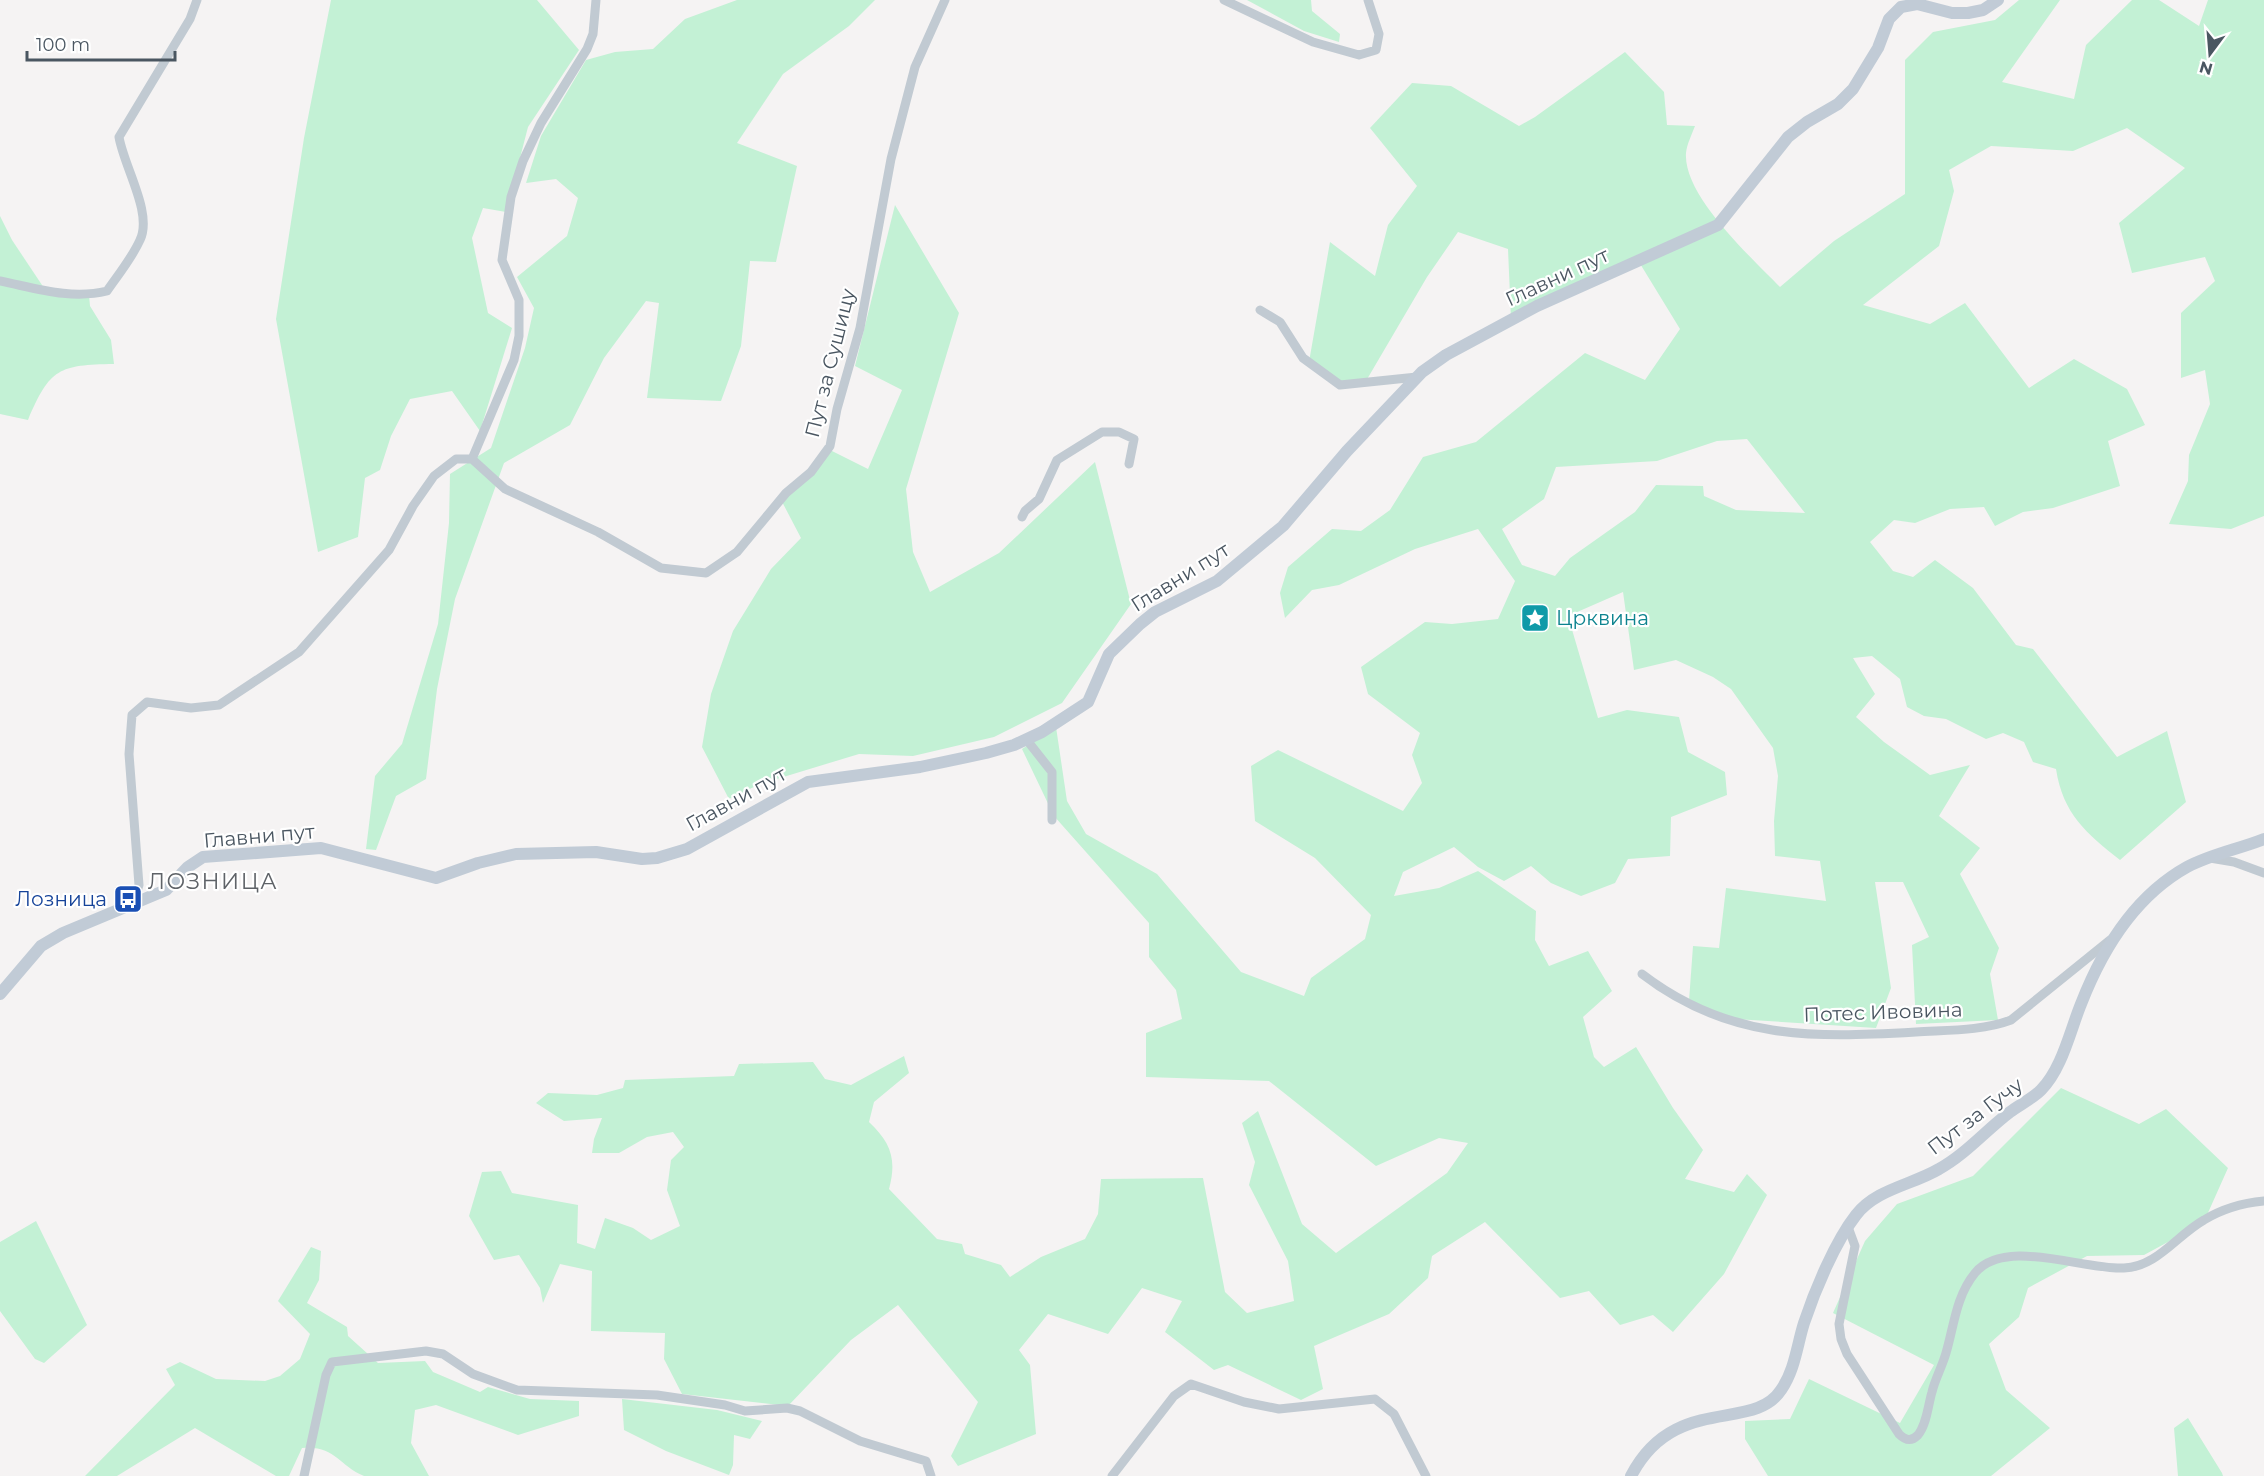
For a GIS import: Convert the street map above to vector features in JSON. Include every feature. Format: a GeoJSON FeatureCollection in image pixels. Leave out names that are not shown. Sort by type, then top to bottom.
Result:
{"type":"FeatureCollection","features":[{"type":"Feature","properties":{"kind":"street"},"geometry":{"type":"LineString","coordinates":[[0,281],[46,291],[89,296],[106,291],[141,239],[145,215],[123,157],[119,137],[190,19],[196,0]]}},
{"type":"Feature","properties":{"kind":"street"},"geometry":{"type":"LineString","coordinates":[[134,901],[139,885],[129,754],[132,715],[147,702],[191,708],[219,705],[299,652],[389,550],[413,506],[434,476],[456,459],[472,459],[514,360],[519,336],[519,300],[502,260],[511,197],[523,161],[541,123],[587,50],[593,34],[596,0]]}},
{"type":"Feature","properties":{"kind":"street","name":"Пут за Сушицу"},"geometry":{"type":"LineString","coordinates":[[472,459],[506,489],[598,532],[661,568],[706,573],[737,552],[786,493],[811,472],[830,446],[837,409],[860,328],[891,159],[915,67],[945,0]]}},
{"type":"Feature","properties":{"kind":"street"},"geometry":{"type":"LineString","coordinates":[[1224,0],[1313,42],[1359,55],[1376,50],[1379,34],[1368,0]]}},
{"type":"Feature","properties":{"kind":"street","name":"Главни пут"},"geometry":{"type":"LineString","coordinates":[[0,994],[40,946],[134,901],[165,890],[188,867],[203,857],[321,849],[408,873],[436,878],[478,863],[516,854],[596,852],[642,859],[657,858],[687,849],[808,782],[920,767],[986,753],[1026,739],[1088,702],[1109,654],[1140,624],[1163,608],[1217,580],[1284,526],[1347,451],[1417,376],[1446,355],[1528,310],[1718,225],[1788,137],[1807,122],[1838,104],[1853,89],[1878,48],[1889,19],[1901,7],[1917,4],[1952,13],[1968,13],[1983,10],[1998,0]]}},
{"type":"Feature","properties":{"kind":"street"},"geometry":{"type":"LineString","coordinates":[[1260,310],[1280,322],[1303,358],[1340,385],[1417,376]]}},
{"type":"Feature","properties":{"kind":"street"},"geometry":{"type":"LineString","coordinates":[[1022,517],[1039,499],[1056,460],[1102,432],[1119,432],[1134,439],[1129,464]]}},
{"type":"Feature","properties":{"kind":"street"},"geometry":{"type":"LineString","coordinates":[[1026,739],[1036,748],[1052,772],[1052,820]]}},
{"type":"Feature","properties":{"kind":"street","name":"Пут за Гучу"},"geometry":{"type":"LineString","coordinates":[[1631,1476],[1650,1447],[1671,1430],[1703,1418],[1752,1410],[1767,1404],[1779,1393],[1788,1379],[1810,1307],[1848,1227],[1866,1204],[1880,1195],[1953,1161],[2008,1113],[2040,1091],[2055,1068],[2084,994],[2110,940],[2123,923],[2169,880],[2207,858],[2264,840]]}},
{"type":"Feature","properties":{"kind":"street"},"geometry":{"type":"LineString","coordinates":[[2207,858],[2234,862],[2264,873]]}},
{"type":"Feature","properties":{"kind":"street","name":"Потес Ивовина"},"geometry":{"type":"LineString","coordinates":[[1641,974],[1670,996],[1698,1010],[1744,1026],[1834,1035],[1953,1030],[1999,1024],[2010,1020],[2110,940]]}},
{"type":"Feature","properties":{"kind":"street"},"geometry":{"type":"LineString","coordinates":[[1848,1227],[1855,1246],[1839,1324],[1841,1339],[1847,1354],[1899,1434],[1904,1439],[1910,1440],[1917,1436],[1924,1423],[1933,1388],[1946,1356],[1963,1290],[1984,1263],[2006,1257],[2039,1258],[2124,1268],[2142,1265],[2202,1220],[2224,1209],[2264,1201]]}},
{"type":"Feature","properties":{"kind":"street"},"geometry":{"type":"LineString","coordinates":[[304,1476],[326,1375],[332,1362],[426,1352],[443,1354],[473,1374],[517,1390],[657,1395],[725,1405],[745,1411],[787,1408],[800,1411],[860,1441],[926,1461],[931,1476]]}},
{"type":"Feature","properties":{"kind":"street"},"geometry":{"type":"LineString","coordinates":[[1112,1476],[1174,1396],[1191,1384],[1244,1402],[1279,1409],[1375,1399],[1394,1414],[1426,1476]]}},
{"type":"Feature","properties":{"kind":"green space"},"geometry":{"type":"Polygon","coordinates":[[[331,0],[537,0],[579,50],[528,127],[506,212],[483,208],[472,238],[488,313],[512,328],[480,431],[452,391],[410,399],[391,436],[380,470],[365,478],[358,537],[318,552],[276,319],[304,138],[331,0]]]}},
{"type":"Feature","properties":{"kind":"green space"},"geometry":{"type":"Polygon","coordinates":[[[737,0],[875,0],[849,26],[783,74],[737,143],[797,166],[776,262],[750,261],[741,346],[721,401],[647,398],[659,303],[646,301],[604,358],[570,425],[504,463],[455,599],[437,689],[426,779],[396,796],[376,850],[366,849],[375,776],[402,744],[438,624],[449,523],[450,474],[491,448],[525,348],[534,308],[517,277],[567,236],[578,198],[556,179],[526,183],[541,136],[586,60],[615,52],[653,49],[685,19],[737,0]]]}},
{"type":"Feature","properties":{"kind":"green space"},"geometry":{"type":"Polygon","coordinates":[[[1247,0],[1311,0],[1312,11],[1340,34],[1339,42],[1304,31],[1247,0]]]}},
{"type":"Feature","properties":{"kind":"green space"},"geometry":{"type":"Polygon","coordinates":[[[2019,0],[2060,0],[2002,82],[2074,99],[2086,45],[2132,0],[2159,0],[2199,26],[2208,0],[2264,0],[2264,516],[2231,529],[2169,524],[2188,481],[2189,455],[2210,404],[2205,370],[2181,378],[2181,313],[2215,281],[2205,257],[2132,273],[2119,223],[2185,168],[2127,128],[2073,151],[1991,146],[1949,170],[1954,191],[1939,246],[1863,305],[1930,324],[1965,303],[2029,388],[2074,359],[2127,389],[2145,425],[2108,441],[2120,486],[2053,508],[2023,512],[1995,526],[1984,507],[1950,509],[1915,523],[1894,520],[1870,542],[1893,571],[1913,577],[1935,560],[1973,588],[2016,645],[2033,649],[2117,757],[2167,731],[2186,802],[2120,860],[2078,821],[2064,798],[2056,769],[2033,762],[2024,742],[2003,733],[1986,739],[1946,719],[1924,716],[1907,707],[1900,679],[1872,656],[1853,658],[1875,694],[1856,717],[1884,742],[1930,775],[1970,765],[1939,816],[1980,848],[1960,874],[1999,948],[1990,974],[1998,1020],[1916,1024],[1912,945],[1929,937],[1903,882],[1875,882],[1891,988],[1876,1028],[1735,1019],[1689,1001],[1693,946],[1719,948],[1726,888],[1826,901],[1820,861],[1775,856],[1774,821],[1778,776],[1773,748],[1731,689],[1713,677],[1676,660],[1634,670],[1623,592],[1568,616],[1598,718],[1627,710],[1679,717],[1688,752],[1725,772],[1727,795],[1671,817],[1670,856],[1628,859],[1615,883],[1581,896],[1551,883],[1531,866],[1504,881],[1478,867],[1454,847],[1403,872],[1394,896],[1439,888],[1478,871],[1536,911],[1535,940],[1549,966],[1588,951],[1612,991],[1583,1017],[1594,1057],[1604,1067],[1636,1047],[1673,1108],[1703,1150],[1685,1179],[1734,1192],[1747,1174],[1767,1195],[1724,1274],[1673,1332],[1653,1315],[1620,1325],[1589,1291],[1560,1298],[1485,1222],[1432,1256],[1428,1278],[1389,1314],[1314,1346],[1323,1389],[1301,1400],[1228,1365],[1214,1370],[1165,1332],[1182,1301],[1142,1288],[1108,1334],[1048,1314],[1019,1350],[1030,1365],[1036,1434],[958,1466],[951,1456],[978,1402],[898,1305],[851,1340],[788,1406],[682,1394],[664,1359],[665,1333],[591,1331],[592,1271],[560,1264],[543,1303],[540,1288],[519,1255],[494,1260],[469,1216],[482,1172],[501,1171],[512,1193],[578,1205],[577,1243],[595,1249],[605,1218],[633,1228],[651,1240],[680,1226],[667,1190],[671,1160],[684,1147],[673,1132],[647,1137],[619,1153],[592,1153],[594,1139],[602,1118],[564,1121],[536,1103],[548,1093],[597,1095],[623,1088],[625,1080],[734,1076],[739,1064],[813,1062],[825,1079],[851,1085],[904,1056],[909,1073],[874,1102],[869,1122],[883,1137],[890,1152],[892,1169],[889,1189],[937,1239],[962,1244],[965,1254],[1001,1265],[1010,1277],[1041,1257],[1085,1239],[1098,1214],[1101,1179],[1203,1178],[1225,1292],[1247,1313],[1294,1301],[1288,1261],[1249,1185],[1255,1162],[1242,1123],[1258,1111],[1302,1224],[1336,1253],[1447,1173],[1468,1143],[1439,1138],[1376,1166],[1269,1081],[1146,1077],[1146,1033],[1182,1019],[1176,990],[1149,957],[1149,923],[1054,816],[1022,749],[1056,727],[1067,801],[1086,834],[1157,874],[1241,972],[1304,996],[1311,978],[1365,939],[1371,915],[1315,858],[1255,821],[1251,766],[1278,750],[1403,811],[1422,783],[1412,755],[1420,733],[1368,694],[1361,667],[1425,622],[1452,624],[1498,619],[1515,581],[1478,529],[1415,549],[1339,585],[1312,590],[1285,618],[1280,593],[1288,567],[1332,529],[1361,531],[1390,510],[1423,457],[1476,442],[1585,353],[1645,380],[1680,329],[1639,262],[1511,319],[1508,249],[1458,232],[1427,277],[1366,381],[1340,385],[1309,362],[1330,242],[1375,276],[1388,225],[1417,186],[1370,128],[1412,83],[1451,86],[1519,126],[1625,52],[1664,92],[1667,125],[1695,126],[1686,153],[1688,170],[1695,188],[1721,225],[1780,287],[1834,241],[1905,194],[1905,60],[1933,32],[1995,20],[2019,0]],[[1747,439],[1717,441],[1657,461],[1556,467],[1544,499],[1502,529],[1522,565],[1555,576],[1570,558],[1635,512],[1656,485],[1703,486],[1704,496],[1736,510],[1805,513],[1747,439]]]}},
{"type":"Feature","properties":{"kind":"green space"},"geometry":{"type":"Polygon","coordinates":[[[895,205],[959,313],[906,489],[913,552],[930,592],[999,553],[1095,462],[1131,604],[1062,703],[994,737],[913,756],[859,754],[760,784],[729,799],[702,747],[711,694],[733,631],[771,569],[801,538],[779,496],[830,450],[868,469],[902,390],[855,366],[895,205]]]}},
{"type":"Feature","properties":{"kind":"green space"},"geometry":{"type":"Polygon","coordinates":[[[0,216],[12,240],[46,291],[89,295],[90,306],[111,340],[114,364],[80,366],[68,368],[59,373],[43,389],[28,420],[0,414],[0,216]]]}},
{"type":"Feature","properties":{"kind":"green space"},"geometry":{"type":"Polygon","coordinates":[[[2061,1088],[2139,1124],[2166,1109],[2228,1168],[2207,1215],[2179,1236],[2144,1255],[2087,1256],[2028,1288],[2019,1317],[1989,1344],[2006,1390],[2050,1428],[1991,1476],[1768,1476],[1745,1439],[1745,1421],[1790,1419],[1809,1379],[1900,1423],[1934,1365],[1833,1313],[1865,1241],[1897,1204],[1973,1176],[2061,1088]]]}},
{"type":"Feature","properties":{"kind":"green space"},"geometry":{"type":"Polygon","coordinates":[[[36,1221],[87,1325],[44,1363],[35,1359],[0,1311],[0,1242],[36,1221]]]}},
{"type":"Feature","properties":{"kind":"green space"},"geometry":{"type":"Polygon","coordinates":[[[311,1247],[321,1251],[319,1280],[307,1303],[347,1327],[348,1336],[378,1363],[425,1361],[433,1372],[480,1392],[488,1387],[530,1399],[579,1401],[579,1416],[518,1435],[436,1405],[415,1410],[411,1443],[429,1476],[364,1476],[329,1453],[313,1448],[302,1448],[289,1476],[276,1476],[195,1428],[117,1476],[85,1476],[175,1385],[166,1369],[180,1362],[216,1379],[265,1381],[280,1376],[300,1359],[310,1334],[278,1301],[311,1247]]]}},
{"type":"Feature","properties":{"kind":"green space"},"geometry":{"type":"Polygon","coordinates":[[[622,1399],[717,1410],[762,1421],[750,1439],[734,1435],[733,1465],[729,1475],[666,1451],[624,1430],[622,1399]]]}},
{"type":"Feature","properties":{"kind":"green space"},"geometry":{"type":"Polygon","coordinates":[[[2188,1418],[2223,1476],[2178,1476],[2174,1428],[2188,1418]]]}},
{"type":"Feature","properties":{"kind":"place","name":"Црквина"},"geometry":{"type":"Point","coordinates":[1535,618]}},
{"type":"Feature","properties":{"kind":"place","name":"Лозница"},"geometry":{"type":"Point","coordinates":[128,899]}},
{"type":"Feature","properties":{"kind":"district","name":"ЛОЗНИЦА"},"geometry":{"type":"Point","coordinates":[213,881]}}]}
